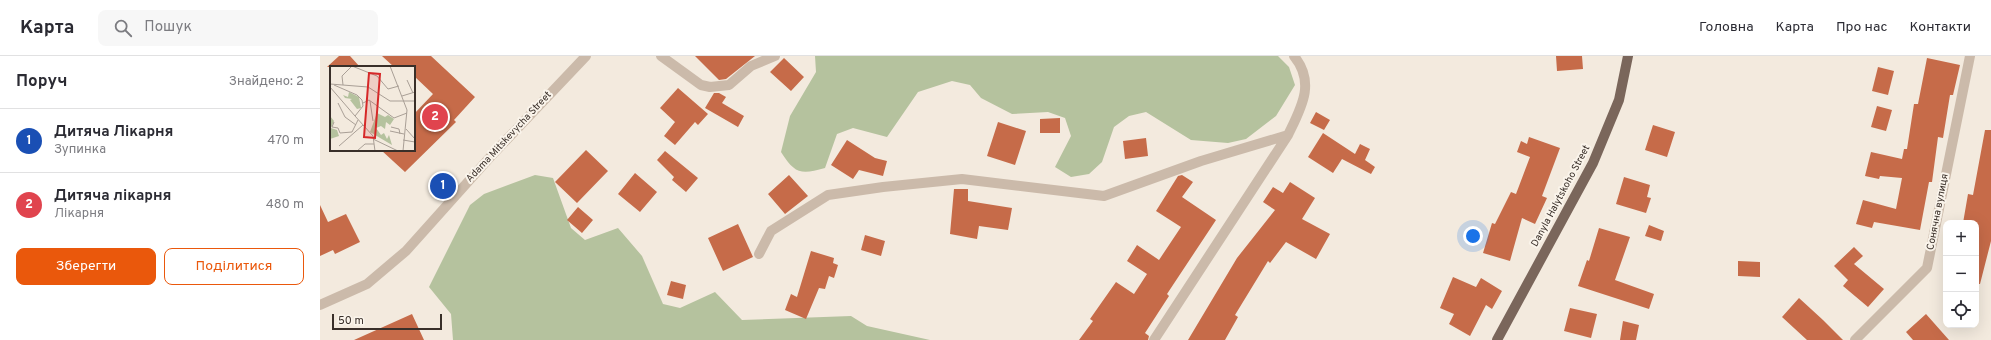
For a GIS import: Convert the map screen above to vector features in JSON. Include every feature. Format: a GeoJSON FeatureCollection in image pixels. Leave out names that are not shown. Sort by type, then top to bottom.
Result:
{"type":"FeatureCollection","features":[{"type":"Feature","properties":{"kind":"main road","name":"Danyla Halytskoho Street"},"geometry":{"type":"LineString","coordinates":[[1497,340],[1593,164],[1619,100],[1628,56]]}},
{"type":"Feature","properties":{"kind":"street","name":"Adama Mitskevycha Street"},"geometry":{"type":"LineString","coordinates":[[320,305],[367,284],[406,251],[492,155],[586,56]]}},
{"type":"Feature","properties":{"kind":"street"},"geometry":{"type":"LineString","coordinates":[[661,56],[701,85],[710,87],[729,85],[751,66],[775,56]]}},
{"type":"Feature","properties":{"kind":"street"},"geometry":{"type":"LineString","coordinates":[[1154,340],[1288,135],[1304,102],[1305,80],[1300,63],[1294,56]]}},
{"type":"Feature","properties":{"kind":"street","name":"Сонячна вулиця"},"geometry":{"type":"LineString","coordinates":[[1855,340],[1927,268],[1970,56]]}},
{"type":"Feature","properties":{"kind":"street"},"geometry":{"type":"LineString","coordinates":[[759,254],[772,231],[828,195],[883,187],[962,179],[1104,196],[1201,161],[1288,135]]}},
{"type":"Feature","properties":{"kind":"green space"},"geometry":{"type":"Polygon","coordinates":[[[815,56],[1278,56],[1289,67],[1295,85],[1276,116],[1246,139],[1228,143],[1191,140],[1146,112],[1129,116],[1114,127],[1102,162],[1089,174],[1071,177],[1055,167],[1071,136],[1065,118],[1048,112],[1012,114],[981,98],[970,85],[952,81],[918,92],[887,137],[853,128],[837,134],[825,168],[804,172],[795,169],[790,165],[781,152],[790,116],[816,72],[815,56]]]}},
{"type":"Feature","properties":{"kind":"green space"},"geometry":{"type":"Polygon","coordinates":[[[535,175],[553,178],[571,228],[585,240],[618,228],[642,256],[663,304],[680,308],[715,292],[742,320],[851,316],[867,326],[930,340],[453,340],[451,314],[429,287],[470,205],[484,194],[535,175]]]}},
{"type":"Feature","properties":{"kind":"building"},"geometry":{"type":"Polygon","coordinates":[[[339,56],[350,56],[359,66],[330,66],[327,67],[339,56]]]}},
{"type":"Feature","properties":{"kind":"building"},"geometry":{"type":"Polygon","coordinates":[[[382,56],[431,56],[475,97],[454,120],[456,122],[405,172],[382,151],[415,151],[415,113],[433,94],[415,77],[415,66],[393,66],[382,56]]]}},
{"type":"Feature","properties":{"kind":"building"},"geometry":{"type":"Polygon","coordinates":[[[695,56],[755,56],[726,79],[719,80],[695,56]]]}},
{"type":"Feature","properties":{"kind":"building"},"geometry":{"type":"Polygon","coordinates":[[[1556,56],[1582,56],[1583,69],[1557,71],[1556,56]]]}},
{"type":"Feature","properties":{"kind":"building"},"geometry":{"type":"Polygon","coordinates":[[[784,58],[804,77],[791,91],[770,72],[784,58]]]}},
{"type":"Feature","properties":{"kind":"building"},"geometry":{"type":"Polygon","coordinates":[[[1927,58],[1960,65],[1953,95],[1950,95],[1943,138],[1938,137],[1932,182],[1929,182],[1920,230],[1874,222],[1872,228],[1856,224],[1863,200],[1896,209],[1902,178],[1880,176],[1879,179],[1865,176],[1871,152],[1902,159],[1904,149],[1907,149],[1914,104],[1918,104],[1927,58]]]}},
{"type":"Feature","properties":{"kind":"building"},"geometry":{"type":"Polygon","coordinates":[[[1878,67],[1894,71],[1888,95],[1872,91],[1878,67]]]}},
{"type":"Feature","properties":{"kind":"building"},"geometry":{"type":"Polygon","coordinates":[[[678,88],[708,114],[698,125],[695,122],[675,145],[664,136],[675,122],[660,108],[678,88]]]}},
{"type":"Feature","properties":{"kind":"building"},"geometry":{"type":"Polygon","coordinates":[[[714,93],[719,93],[726,97],[722,103],[744,116],[738,127],[705,108],[714,93]]]}},
{"type":"Feature","properties":{"kind":"building"},"geometry":{"type":"Polygon","coordinates":[[[1877,106],[1892,110],[1886,131],[1871,127],[1877,106]]]}},
{"type":"Feature","properties":{"kind":"building"},"geometry":{"type":"Polygon","coordinates":[[[1316,112],[1330,120],[1324,130],[1310,123],[1316,112]]]}},
{"type":"Feature","properties":{"kind":"building"},"geometry":{"type":"Polygon","coordinates":[[[1060,118],[1060,133],[1040,133],[1040,119],[1060,118]]]}},
{"type":"Feature","properties":{"kind":"building"},"geometry":{"type":"Polygon","coordinates":[[[998,122],[1026,131],[1015,165],[987,156],[998,122]]]}},
{"type":"Feature","properties":{"kind":"building"},"geometry":{"type":"Polygon","coordinates":[[[1653,125],[1675,132],[1667,157],[1645,150],[1653,125]]]}},
{"type":"Feature","properties":{"kind":"building"},"geometry":{"type":"Polygon","coordinates":[[[1985,130],[1991,130],[1991,241],[1980,284],[1979,220],[1964,220],[1968,194],[1973,195],[1985,130]]]}},
{"type":"Feature","properties":{"kind":"building"},"geometry":{"type":"Polygon","coordinates":[[[1323,133],[1355,154],[1360,144],[1370,149],[1365,160],[1375,167],[1371,174],[1342,159],[1333,173],[1308,157],[1323,133]]]}},
{"type":"Feature","properties":{"kind":"building"},"geometry":{"type":"Polygon","coordinates":[[[1529,137],[1560,148],[1542,196],[1547,198],[1535,224],[1522,218],[1510,261],[1483,253],[1492,223],[1495,224],[1511,192],[1516,194],[1530,157],[1517,152],[1521,141],[1527,144],[1529,137]]]}},
{"type":"Feature","properties":{"kind":"building"},"geometry":{"type":"Polygon","coordinates":[[[1146,138],[1148,156],[1125,159],[1123,141],[1146,138]]]}},
{"type":"Feature","properties":{"kind":"building"},"geometry":{"type":"Polygon","coordinates":[[[847,140],[875,158],[887,161],[883,176],[859,170],[853,179],[831,165],[847,140]]]}},
{"type":"Feature","properties":{"kind":"building"},"geometry":{"type":"Polygon","coordinates":[[[586,150],[608,171],[577,203],[555,182],[586,150]]]}},
{"type":"Feature","properties":{"kind":"building"},"geometry":{"type":"Polygon","coordinates":[[[665,151],[698,178],[686,192],[672,180],[674,177],[657,160],[665,151]]]}},
{"type":"Feature","properties":{"kind":"building"},"geometry":{"type":"Polygon","coordinates":[[[635,173],[657,192],[640,212],[618,194],[635,173]]]}},
{"type":"Feature","properties":{"kind":"building"},"geometry":{"type":"Polygon","coordinates":[[[789,175],[808,196],[785,214],[768,194],[789,175]]]}},
{"type":"Feature","properties":{"kind":"building"},"geometry":{"type":"Polygon","coordinates":[[[1182,175],[1193,182],[1182,197],[1216,220],[1167,294],[1169,296],[1145,333],[1149,336],[1148,340],[1079,340],[1093,321],[1090,319],[1116,282],[1134,294],[1147,274],[1127,261],[1137,245],[1159,260],[1181,227],[1156,211],[1178,176],[1182,175]]]}},
{"type":"Feature","properties":{"kind":"building"},"geometry":{"type":"Polygon","coordinates":[[[1624,177],[1650,185],[1647,197],[1651,198],[1646,213],[1616,204],[1624,177]]]}},
{"type":"Feature","properties":{"kind":"building"},"geometry":{"type":"Polygon","coordinates":[[[1290,182],[1315,198],[1302,219],[1330,234],[1316,259],[1286,242],[1270,263],[1268,261],[1235,315],[1238,317],[1225,340],[1188,340],[1237,258],[1275,210],[1263,202],[1273,187],[1283,193],[1290,182]]]}},
{"type":"Feature","properties":{"kind":"building"},"geometry":{"type":"Polygon","coordinates":[[[954,189],[968,189],[968,201],[1012,208],[1008,230],[979,226],[977,239],[950,234],[954,189]]]}},
{"type":"Feature","properties":{"kind":"building"},"geometry":{"type":"Polygon","coordinates":[[[320,205],[328,222],[346,214],[360,242],[335,254],[333,250],[320,256],[320,205]]]}},
{"type":"Feature","properties":{"kind":"building"},"geometry":{"type":"Polygon","coordinates":[[[578,207],[593,220],[582,233],[567,220],[578,207]]]}},
{"type":"Feature","properties":{"kind":"building"},"geometry":{"type":"Polygon","coordinates":[[[738,224],[753,257],[723,271],[708,238],[738,224]]]}},
{"type":"Feature","properties":{"kind":"building"},"geometry":{"type":"Polygon","coordinates":[[[1649,225],[1664,231],[1661,241],[1645,236],[1649,225]]]}},
{"type":"Feature","properties":{"kind":"building"},"geometry":{"type":"Polygon","coordinates":[[[1599,228],[1630,237],[1615,280],[1654,294],[1649,309],[1578,286],[1587,260],[1589,261],[1599,228]]]}},
{"type":"Feature","properties":{"kind":"building"},"geometry":{"type":"Polygon","coordinates":[[[865,235],[885,241],[881,256],[861,250],[865,235]]]}},
{"type":"Feature","properties":{"kind":"building"},"geometry":{"type":"Polygon","coordinates":[[[1854,247],[1863,256],[1854,264],[1884,289],[1868,307],[1843,286],[1848,280],[1834,266],[1854,247]]]}},
{"type":"Feature","properties":{"kind":"building"},"geometry":{"type":"Polygon","coordinates":[[[811,251],[834,258],[833,263],[838,265],[834,278],[829,276],[825,289],[819,288],[806,319],[785,310],[791,294],[797,297],[811,251]]]}},
{"type":"Feature","properties":{"kind":"building"},"geometry":{"type":"Polygon","coordinates":[[[1738,261],[1760,262],[1760,277],[1738,276],[1738,261]]]}},
{"type":"Feature","properties":{"kind":"building"},"geometry":{"type":"Polygon","coordinates":[[[1453,277],[1476,287],[1481,278],[1502,291],[1492,309],[1486,305],[1470,336],[1449,324],[1454,314],[1440,308],[1453,277]]]}},
{"type":"Feature","properties":{"kind":"building"},"geometry":{"type":"Polygon","coordinates":[[[671,281],[686,285],[683,299],[667,295],[671,281]]]}},
{"type":"Feature","properties":{"kind":"building"},"geometry":{"type":"Polygon","coordinates":[[[1799,298],[1843,340],[1807,340],[1782,317],[1799,298]]]}},
{"type":"Feature","properties":{"kind":"building"},"geometry":{"type":"Polygon","coordinates":[[[1570,308],[1597,314],[1591,338],[1564,331],[1570,308]]]}},
{"type":"Feature","properties":{"kind":"building"},"geometry":{"type":"Polygon","coordinates":[[[412,314],[424,340],[354,340],[412,314]]]}},
{"type":"Feature","properties":{"kind":"building"},"geometry":{"type":"Polygon","coordinates":[[[1926,314],[1949,340],[1913,340],[1906,332],[1926,314]]]}},
{"type":"Feature","properties":{"kind":"building"},"geometry":{"type":"Polygon","coordinates":[[[1623,321],[1639,325],[1636,340],[1620,340],[1623,321]]]}},
{"type":"Feature","properties":{"kind":"place","name":"Дитяча лікарня"},"geometry":{"type":"Point","coordinates":[435,117]}},
{"type":"Feature","properties":{"kind":"place","name":"Дитяча Лікарня"},"geometry":{"type":"Point","coordinates":[443,186]}}]}
